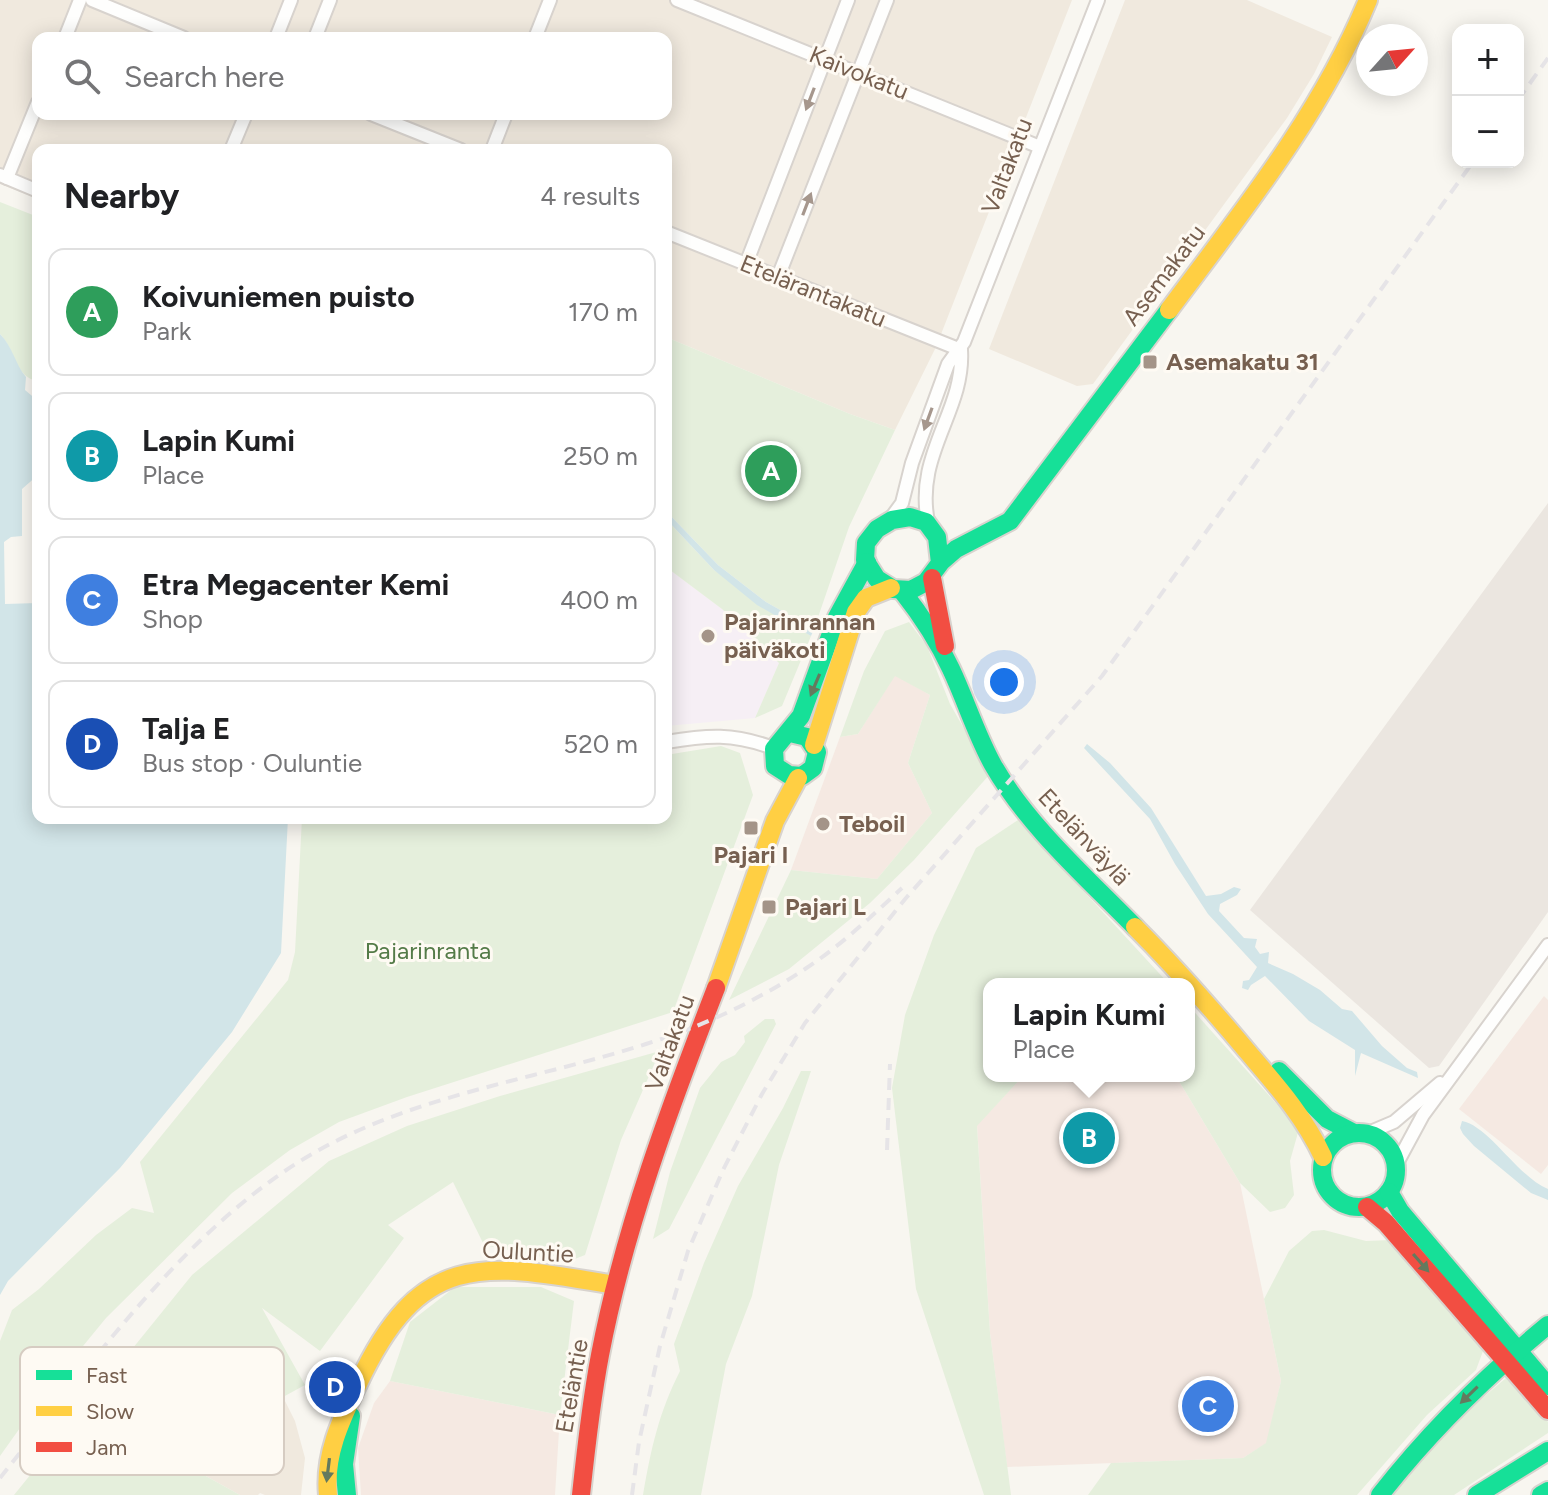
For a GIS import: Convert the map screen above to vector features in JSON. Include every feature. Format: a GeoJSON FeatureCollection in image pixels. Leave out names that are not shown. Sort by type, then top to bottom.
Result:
{"type":"FeatureCollection","features":[{"type":"Feature","properties":{"kind":"main road","name":"Asemakatu"},"geometry":{"type":"LineString","coordinates":[[936,570],[961,546],[998,530],[1010,521],[1216,246],[1316,106],[1352,42],[1368,0]]}},
{"type":"Feature","properties":{"kind":"main road"},"geometry":{"type":"LineString","coordinates":[[790,733],[819,676],[837,618],[867,562],[869,541],[882,523],[891,518],[911,517],[961,546]]}},
{"type":"Feature","properties":{"kind":"main road"},"geometry":{"type":"LineString","coordinates":[[814,745],[800,733],[790,733],[780,738],[774,757],[784,775],[798,778],[814,766],[817,759],[814,745],[856,612],[866,598],[923,585],[936,570],[934,533]]}},
{"type":"Feature","properties":{"kind":"main road"},"geometry":{"type":"LineString","coordinates":[[867,562],[880,583],[896,590]]}},
{"type":"Feature","properties":{"kind":"main road","name":"Etelänväylä"},"geometry":{"type":"LineString","coordinates":[[936,570],[949,664]]}},
{"type":"Feature","properties":{"kind":"main road","name":"Etelänväylä"},"geometry":{"type":"LineString","coordinates":[[896,590],[918,610],[949,664],[987,753],[1011,791],[1050,837],[1185,978]]}},
{"type":"Feature","properties":{"kind":"main road","name":"Valtakatu"},"geometry":{"type":"LineString","coordinates":[[774,757],[776,819]]}},
{"type":"Feature","properties":{"kind":"main road","name":"Valtakatu"},"geometry":{"type":"LineString","coordinates":[[615,1285],[680,1081],[737,935],[776,819],[798,778]]}},
{"type":"Feature","properties":{"kind":"main road","name":"Etelänväylä"},"geometry":{"type":"LineString","coordinates":[[1195,989],[1222,1017],[1313,1131],[1323,1157]]}},
{"type":"Feature","properties":{"kind":"main road","name":"Etelänväylä"},"geometry":{"type":"LineString","coordinates":[[1222,1017],[1241,1031],[1327,1119],[1360,1133]]}},
{"type":"Feature","properties":{"kind":"main road"},"geometry":{"type":"LineString","coordinates":[[1360,1133],[1382,1139],[1391,1150],[1396,1165],[1396,1179],[1389,1192],[1380,1202],[1367,1207],[1342,1204],[1329,1194],[1322,1179],[1323,1157],[1335,1141],[1360,1133]]}},
{"type":"Feature","properties":{"kind":"main road"},"geometry":{"type":"LineString","coordinates":[[1389,1192],[1400,1211],[1546,1399]]}},
{"type":"Feature","properties":{"kind":"main road"},"geometry":{"type":"LineString","coordinates":[[1367,1207],[1512,1354]]}},
{"type":"Feature","properties":{"kind":"main road","name":"Ouluntie"},"geometry":{"type":"LineString","coordinates":[[328,1495],[326,1483],[330,1454],[338,1424],[385,1332],[421,1293],[463,1273],[484,1271],[560,1275],[615,1285]]}},
{"type":"Feature","properties":{"kind":"main road","name":"Eteläntie"},"geometry":{"type":"LineString","coordinates":[[581,1495],[588,1433],[615,1285]]}},
{"type":"Feature","properties":{"kind":"main road"},"geometry":{"type":"LineString","coordinates":[[1380,1495],[1456,1407],[1548,1325]]}},
{"type":"Feature","properties":{"kind":"main road","name":"Ouluntie"},"geometry":{"type":"LineString","coordinates":[[347,1495],[344,1464],[354,1394]]}},
{"type":"Feature","properties":{"kind":"main road"},"geometry":{"type":"LineString","coordinates":[[1477,1495],[1548,1451]]}},
{"type":"Feature","properties":{"kind":"main road"},"geometry":{"type":"LineString","coordinates":[[1541,1495],[1548,1491]]}},
{"type":"Feature","properties":{"kind":"street"},"geometry":{"type":"LineString","coordinates":[[67,32],[80,0]]}},
{"type":"Feature","properties":{"kind":"street"},"geometry":{"type":"LineString","coordinates":[[92,0],[169,32]]}},
{"type":"Feature","properties":{"kind":"street"},"geometry":{"type":"LineString","coordinates":[[278,32],[291,0]]}},
{"type":"Feature","properties":{"kind":"street"},"geometry":{"type":"LineString","coordinates":[[317,32],[330,0]]}},
{"type":"Feature","properties":{"kind":"street"},"geometry":{"type":"LineString","coordinates":[[537,32],[550,0]]}},
{"type":"Feature","properties":{"kind":"street","name":"Kaivokatu"},"geometry":{"type":"LineString","coordinates":[[677,0],[1040,147]]}},
{"type":"Feature","properties":{"kind":"street"},"geometry":{"type":"LineString","coordinates":[[746,264],[848,0]]}},
{"type":"Feature","properties":{"kind":"street"},"geometry":{"type":"LineString","coordinates":[[778,277],[887,0]]}},
{"type":"Feature","properties":{"kind":"street","name":"Valtakatu"},"geometry":{"type":"LineString","coordinates":[[891,518],[902,503],[912,463],[948,364],[961,350],[1098,0]]}},
{"type":"Feature","properties":{"kind":"street"},"geometry":{"type":"LineString","coordinates":[[32,115],[3,176],[32,188]]}},
{"type":"Feature","properties":{"kind":"street"},"geometry":{"type":"LineString","coordinates":[[234,144],[244,120]]}},
{"type":"Feature","properties":{"kind":"street"},"geometry":{"type":"LineString","coordinates":[[386,120],[446,144]]}},
{"type":"Feature","properties":{"kind":"street"},"geometry":{"type":"LineString","coordinates":[[494,144],[504,120]]}},
{"type":"Feature","properties":{"kind":"street","name":"Etelärantakatu"},"geometry":{"type":"LineString","coordinates":[[672,234],[961,350]]}},
{"type":"Feature","properties":{"kind":"street","name":"Valtakatu"},"geometry":{"type":"LineString","coordinates":[[934,533],[924,499],[929,463],[962,371],[961,350]]}},
{"type":"Feature","properties":{"kind":"street"},"geometry":{"type":"LineString","coordinates":[[672,741],[703,736],[744,737],[774,757]]}},
{"type":"Feature","properties":{"kind":"street"},"geometry":{"type":"LineString","coordinates":[[1396,1165],[1423,1115],[1548,945]]}},
{"type":"Feature","properties":{"kind":"street"},"geometry":{"type":"LineString","coordinates":[[1360,1133],[1394,1122],[1454,1071]]}},
{"type":"Feature","properties":{"kind":"shaded area"},"geometry":{"type":"Polygon","coordinates":[[[0,0],[1072,0],[936,347],[895,430],[672,340],[672,144],[32,144],[32,197],[0,184],[0,0]]]}},
{"type":"Feature","properties":{"kind":"shaded area"},"geometry":{"type":"Polygon","coordinates":[[[1125,0],[1247,0],[1332,37],[1287,118],[1093,384],[1077,386],[989,349],[1125,0]]]}},
{"type":"Feature","properties":{"kind":"shaded area"},"geometry":{"type":"Polygon","coordinates":[[[0,334],[26,377],[25,390],[32,396],[32,480],[22,489],[22,536],[11,537],[4,542],[5,604],[32,603],[32,824],[288,824],[281,953],[232,1032],[120,1168],[8,1281],[0,1295],[0,334]]]}},
{"type":"Feature","properties":{"kind":"shaded area"},"geometry":{"type":"Polygon","coordinates":[[[1548,503],[1548,912],[1439,1066],[1429,1068],[1250,910],[1548,503]]]}},
{"type":"Feature","properties":{"kind":"shaded area"},"geometry":{"type":"Polygon","coordinates":[[[672,517],[718,565],[766,602],[814,629],[811,636],[757,605],[714,570],[672,525],[672,517]]]}},
{"type":"Feature","properties":{"kind":"shaded area","name":"Pajarinrannan päiväkoti"},"geometry":{"type":"Polygon","coordinates":[[[672,572],[722,609],[779,663],[755,718],[672,725],[672,572]]]}},
{"type":"Feature","properties":{"kind":"shaded area"},"geometry":{"type":"Polygon","coordinates":[[[895,675],[930,695],[908,763],[932,813],[877,879],[791,870],[840,737],[858,734],[895,675]]]}},
{"type":"Feature","properties":{"kind":"shaded area"},"geometry":{"type":"Polygon","coordinates":[[[1087,744],[1110,763],[1151,808],[1206,896],[1221,894],[1234,887],[1241,889],[1237,895],[1220,904],[1219,911],[1244,938],[1257,939],[1255,947],[1260,954],[1269,952],[1268,963],[1320,990],[1342,1009],[1352,1011],[1382,1046],[1407,1068],[1417,1072],[1418,1078],[1361,1053],[1355,1076],[1355,1050],[1309,1021],[1265,976],[1248,990],[1242,988],[1243,981],[1249,980],[1257,967],[1208,914],[1150,819],[1084,748],[1087,744]]]}},
{"type":"Feature","properties":{"kind":"shaded area"},"geometry":{"type":"Polygon","coordinates":[[[1544,996],[1548,1000],[1548,1165],[1541,1174],[1459,1109],[1544,996]]]}},
{"type":"Feature","properties":{"kind":"shaded area"},"geometry":{"type":"Polygon","coordinates":[[[1017,1082],[1180,1082],[1240,1183],[1281,1381],[1267,1443],[1243,1458],[1007,1467],[990,1333],[977,1125],[1017,1082]]]}},
{"type":"Feature","properties":{"kind":"shaded area"},"geometry":{"type":"Polygon","coordinates":[[[1462,1121],[1482,1132],[1525,1174],[1548,1189],[1548,1200],[1531,1193],[1474,1146],[1460,1128],[1462,1121]]]}},
{"type":"Feature","properties":{"kind":"shaded area"},"geometry":{"type":"Polygon","coordinates":[[[390,1381],[560,1415],[555,1495],[361,1495],[358,1448],[374,1403],[390,1381]]]}},
{"type":"Feature","properties":{"kind":"shaded area"},"geometry":{"type":"Polygon","coordinates":[[[284,1399],[295,1421],[305,1458],[301,1495],[240,1495],[204,1475],[284,1475],[284,1399]]]}},
{"type":"Feature","properties":{"kind":"green space"},"geometry":{"type":"Polygon","coordinates":[[[0,202],[32,215],[32,380],[20,369],[0,334],[0,202]]]}},
{"type":"Feature","properties":{"kind":"green space"},"geometry":{"type":"Polygon","coordinates":[[[672,340],[895,430],[849,527],[814,629],[766,602],[718,565],[672,517],[672,340]]]}},
{"type":"Feature","properties":{"kind":"green space"},"geometry":{"type":"Polygon","coordinates":[[[672,525],[714,570],[811,636],[782,706],[755,718],[779,663],[722,609],[672,572],[672,525]]]}},
{"type":"Feature","properties":{"kind":"green space"},"geometry":{"type":"Polygon","coordinates":[[[909,622],[927,646],[950,704],[990,774],[914,860],[870,903],[789,969],[729,1000],[791,870],[877,879],[932,813],[908,763],[930,695],[895,676],[858,734],[840,737],[864,671],[885,631],[909,622]]]}},
{"type":"Feature","properties":{"kind":"green space","name":"Pajarinranta"},"geometry":{"type":"Polygon","coordinates":[[[721,746],[740,753],[753,795],[673,1012],[407,1097],[339,1122],[290,1150],[232,1193],[106,1318],[82,1347],[20,1347],[20,1428],[0,1456],[0,1341],[12,1310],[96,1235],[132,1208],[154,1213],[140,1162],[288,980],[295,952],[302,824],[672,824],[672,754],[721,746]]]}},
{"type":"Feature","properties":{"kind":"green space"},"geometry":{"type":"Polygon","coordinates":[[[1018,820],[1163,978],[983,978],[983,1082],[1017,1082],[977,1126],[990,1333],[1011,1495],[984,1495],[916,1289],[892,1088],[905,1015],[934,935],[976,848],[1018,820]]]}},
{"type":"Feature","properties":{"kind":"green space"},"geometry":{"type":"Polygon","coordinates":[[[1195,1013],[1299,1129],[1290,1161],[1294,1195],[1285,1208],[1270,1212],[1240,1183],[1180,1082],[1195,1082],[1195,1013]]]}},
{"type":"Feature","properties":{"kind":"green space"},"geometry":{"type":"Polygon","coordinates":[[[765,1019],[774,1019],[776,1024],[669,1229],[653,1239],[670,1172],[700,1088],[721,1062],[735,1055],[745,1042],[744,1036],[765,1019]]]}},
{"type":"Feature","properties":{"kind":"green space"},"geometry":{"type":"Polygon","coordinates":[[[660,1051],[621,1140],[585,1255],[567,1262],[484,1245],[453,1182],[388,1225],[404,1238],[320,1351],[262,1308],[284,1347],[134,1347],[192,1275],[329,1161],[407,1126],[660,1051]]]}},
{"type":"Feature","properties":{"kind":"green space"},"geometry":{"type":"Polygon","coordinates":[[[801,1071],[811,1071],[779,1165],[752,1296],[726,1364],[701,1495],[643,1495],[657,1431],[680,1371],[674,1344],[704,1263],[738,1186],[801,1071]]]}},
{"type":"Feature","properties":{"kind":"green space"},"geometry":{"type":"Polygon","coordinates":[[[1324,1230],[1366,1241],[1391,1240],[1479,1341],[1483,1351],[1476,1370],[1427,1415],[1357,1495],[1088,1495],[1111,1463],[1243,1458],[1266,1443],[1281,1381],[1264,1299],[1289,1251],[1312,1231],[1324,1230]]]}},
{"type":"Feature","properties":{"kind":"green space"},"geometry":{"type":"Polygon","coordinates":[[[455,1287],[541,1287],[574,1301],[560,1415],[390,1381],[410,1322],[455,1287]]]}},
{"type":"Feature","properties":{"kind":"green space"},"geometry":{"type":"Polygon","coordinates":[[[284,1347],[305,1385],[284,1396],[284,1347]]]}},
{"type":"Feature","properties":{"kind":"green space"},"geometry":{"type":"Polygon","coordinates":[[[1506,1378],[1513,1379],[1548,1422],[1548,1433],[1454,1495],[1391,1495],[1454,1422],[1506,1378]]]}},
{"type":"Feature","properties":{"kind":"green space"},"geometry":{"type":"Polygon","coordinates":[[[30,1475],[204,1475],[240,1495],[14,1495],[30,1475]]]}},
{"type":"Feature","properties":{"kind":"railway"},"geometry":{"type":"LineString","coordinates":[[1521,96],[1548,58]]}},
{"type":"Feature","properties":{"kind":"railway"},"geometry":{"type":"LineString","coordinates":[[632,1495],[639,1442],[660,1346],[688,1251],[723,1170],[762,1094],[805,1023],[906,898],[1102,676],[1469,168]]}},
{"type":"Feature","properties":{"kind":"railway"},"geometry":{"type":"LineString","coordinates":[[104,1347],[145,1298],[228,1215],[272,1180],[319,1150],[358,1131],[438,1101],[646,1044],[728,1012],[768,992],[818,960],[902,888]]}},
{"type":"Feature","properties":{"kind":"railway"},"geometry":{"type":"LineString","coordinates":[[887,1150],[890,1064]]}},
{"type":"Feature","properties":{"kind":"railway"},"geometry":{"type":"LineString","coordinates":[[0,1478],[20,1453]]}},
{"type":"Feature","properties":{"kind":"traffic: fast"},"geometry":{"type":"LineString","coordinates":[[940,563],[937,537],[926,522],[910,517],[892,520],[877,529],[866,543],[865,560],[877,579],[893,589],[911,590],[926,582],[956,549],[1010,521],[1169,310]]}},
{"type":"Feature","properties":{"kind":"traffic: fast"},"geometry":{"type":"LineString","coordinates":[[790,733],[807,737],[817,752],[813,768],[802,776],[789,775],[775,766],[774,749],[801,716],[837,617],[867,562]]}},
{"type":"Feature","properties":{"kind":"traffic: fast"},"geometry":{"type":"LineString","coordinates":[[902,591],[941,648],[987,753],[1007,787],[1059,850],[1135,927]]}},
{"type":"Feature","properties":{"kind":"traffic: fast"},"geometry":{"type":"LineString","coordinates":[[1279,1071],[1327,1119],[1352,1132]]}},
{"type":"Feature","properties":{"kind":"traffic: fast"},"geometry":{"type":"LineString","coordinates":[[1366,1133],[1386,1143],[1394,1156],[1396,1170],[1394,1184],[1386,1197],[1373,1205],[1352,1207],[1332,1197],[1324,1184],[1322,1163],[1332,1143],[1345,1135],[1366,1133]]}},
{"type":"Feature","properties":{"kind":"traffic: fast"},"geometry":{"type":"LineString","coordinates":[[1389,1192],[1400,1211],[1548,1386]]}},
{"type":"Feature","properties":{"kind":"traffic: fast"},"geometry":{"type":"LineString","coordinates":[[1380,1495],[1460,1405],[1548,1325]]}},
{"type":"Feature","properties":{"kind":"traffic: fast"},"geometry":{"type":"LineString","coordinates":[[347,1495],[344,1464],[351,1416]]}},
{"type":"Feature","properties":{"kind":"traffic: fast"},"geometry":{"type":"LineString","coordinates":[[1477,1495],[1548,1451]]}},
{"type":"Feature","properties":{"kind":"traffic: fast"},"geometry":{"type":"LineString","coordinates":[[1541,1495],[1548,1491]]}},
{"type":"Feature","properties":{"kind":"traffic: slow"},"geometry":{"type":"LineString","coordinates":[[1169,310],[1252,199],[1304,122],[1349,42],[1368,0]]}},
{"type":"Feature","properties":{"kind":"traffic: slow"},"geometry":{"type":"LineString","coordinates":[[814,745],[856,612],[866,598],[891,588]]}},
{"type":"Feature","properties":{"kind":"traffic: slow"},"geometry":{"type":"LineString","coordinates":[[716,988],[775,821],[798,778]]}},
{"type":"Feature","properties":{"kind":"traffic: slow"},"geometry":{"type":"LineString","coordinates":[[1135,927],[1183,978]]}},
{"type":"Feature","properties":{"kind":"traffic: slow"},"geometry":{"type":"LineString","coordinates":[[1195,991],[1279,1089],[1323,1157]]}},
{"type":"Feature","properties":{"kind":"traffic: slow"},"geometry":{"type":"LineString","coordinates":[[328,1495],[331,1452],[358,1384],[382,1340],[406,1308],[432,1287],[461,1275],[493,1271],[528,1272],[615,1285]]}},
{"type":"Feature","properties":{"kind":"traffic: jam"},"geometry":{"type":"LineString","coordinates":[[932,578],[945,646]]}},
{"type":"Feature","properties":{"kind":"traffic: jam"},"geometry":{"type":"LineString","coordinates":[[581,1495],[597,1373],[622,1261],[665,1123],[716,988]]}},
{"type":"Feature","properties":{"kind":"traffic: jam"},"geometry":{"type":"LineString","coordinates":[[1367,1207],[1386,1223],[1548,1410]]}},
{"type":"Feature","properties":{"kind":"place","name":"Asemakatu 31"},"geometry":{"type":"Point","coordinates":[1150,362]}},
{"type":"Feature","properties":{"kind":"place","name":"Koivuniemen puisto"},"geometry":{"type":"Point","coordinates":[771,471]}},
{"type":"Feature","properties":{"kind":"place","name":"Pajarinrannan päiväkoti"},"geometry":{"type":"Point","coordinates":[708,636]}},
{"type":"Feature","properties":{"kind":"place","name":"Teboil"},"geometry":{"type":"Point","coordinates":[823,824]}},
{"type":"Feature","properties":{"kind":"place","name":"Pajari I"},"geometry":{"type":"Point","coordinates":[751,828]}},
{"type":"Feature","properties":{"kind":"place","name":"Pajari L"},"geometry":{"type":"Point","coordinates":[769,907]}},
{"type":"Feature","properties":{"kind":"place","name":"Lapin Kumi"},"geometry":{"type":"Point","coordinates":[1089,1138]}},
{"type":"Feature","properties":{"kind":"place","name":"Talja E"},"geometry":{"type":"Point","coordinates":[335,1387]}},
{"type":"Feature","properties":{"kind":"place","name":"Etra Megacenter Kemi"},"geometry":{"type":"Point","coordinates":[1208,1406]}}]}
